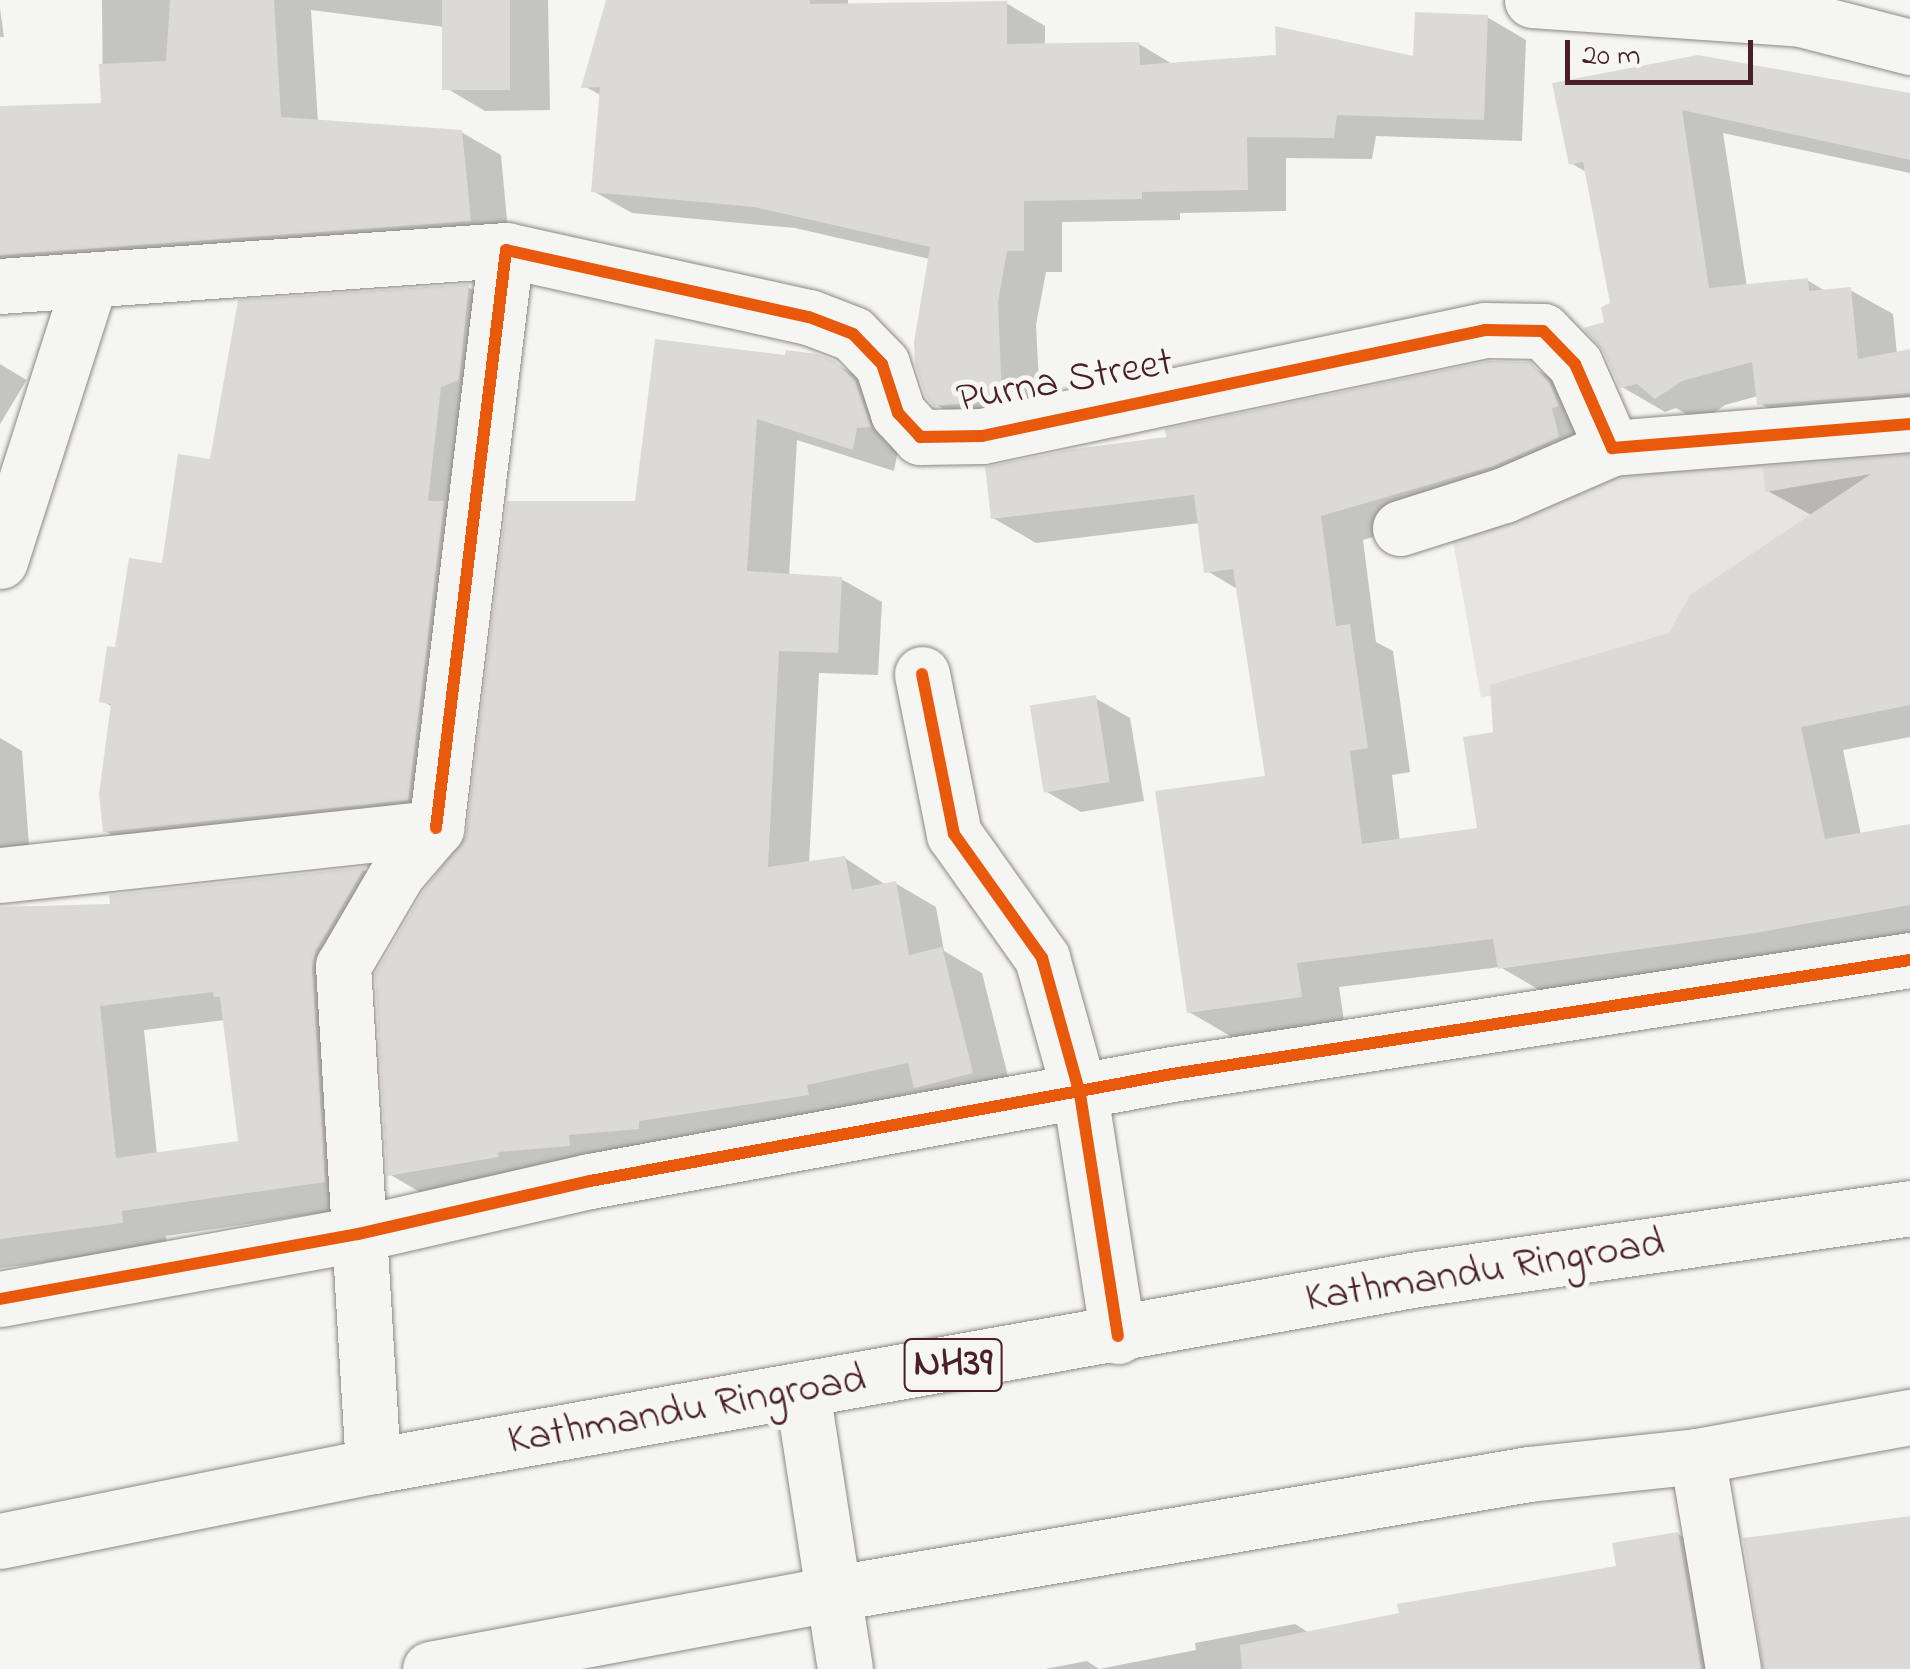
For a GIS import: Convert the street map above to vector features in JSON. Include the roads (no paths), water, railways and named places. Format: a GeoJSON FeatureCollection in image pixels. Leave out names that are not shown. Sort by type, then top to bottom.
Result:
{"type":"FeatureCollection","features":[{"type":"Feature","properties":{"kind":"main road"},"geometry":{"type":"LineString","coordinates":[[1532,0],[1801,19],[1910,47]]}},
{"type":"Feature","properties":{"kind":"main road"},"geometry":{"type":"LineString","coordinates":[[373,1466],[343,966],[398,872],[436,828],[506,250]]}},
{"type":"Feature","properties":{"kind":"main road","name":"Purna Street"},"geometry":{"type":"LineString","coordinates":[[0,286],[506,250],[809,317],[853,334],[882,364],[898,413],[920,437],[982,436],[1485,330],[1542,332],[1574,364],[1612,448]]}},
{"type":"Feature","properties":{"kind":"main road"},"geometry":{"type":"LineString","coordinates":[[0,562],[90,280]]}},
{"type":"Feature","properties":{"kind":"main road"},"geometry":{"type":"LineString","coordinates":[[1400,528],[1504,495],[1612,448],[1910,424]]}},
{"type":"Feature","properties":{"kind":"main road"},"geometry":{"type":"LineString","coordinates":[[922,674],[954,834],[1042,958],[1080,1094],[1118,1336]]}},
{"type":"Feature","properties":{"kind":"main road"},"geometry":{"type":"LineString","coordinates":[[0,875],[436,828]]}},
{"type":"Feature","properties":{"kind":"main road"},"geometry":{"type":"LineString","coordinates":[[0,1299],[358,1234],[590,1181],[1080,1094],[1172,1074],[1910,960]]}},
{"type":"Feature","properties":{"kind":"main road","name":"Kathmandu Ringroad"},"geometry":{"type":"LineString","coordinates":[[0,1542],[373,1466],[1118,1336],[1418,1279],[1910,1208]]}},
{"type":"Feature","properties":{"kind":"main road"},"geometry":{"type":"LineString","coordinates":[[802,1392],[830,1594],[845,1669]]}},
{"type":"Feature","properties":{"kind":"main road"},"geometry":{"type":"LineString","coordinates":[[430,1669],[830,1594],[1529,1474],[1698,1456],[1910,1417]]}},
{"type":"Feature","properties":{"kind":"main road"},"geometry":{"type":"LineString","coordinates":[[1698,1456],[1733,1669]]}}]}
